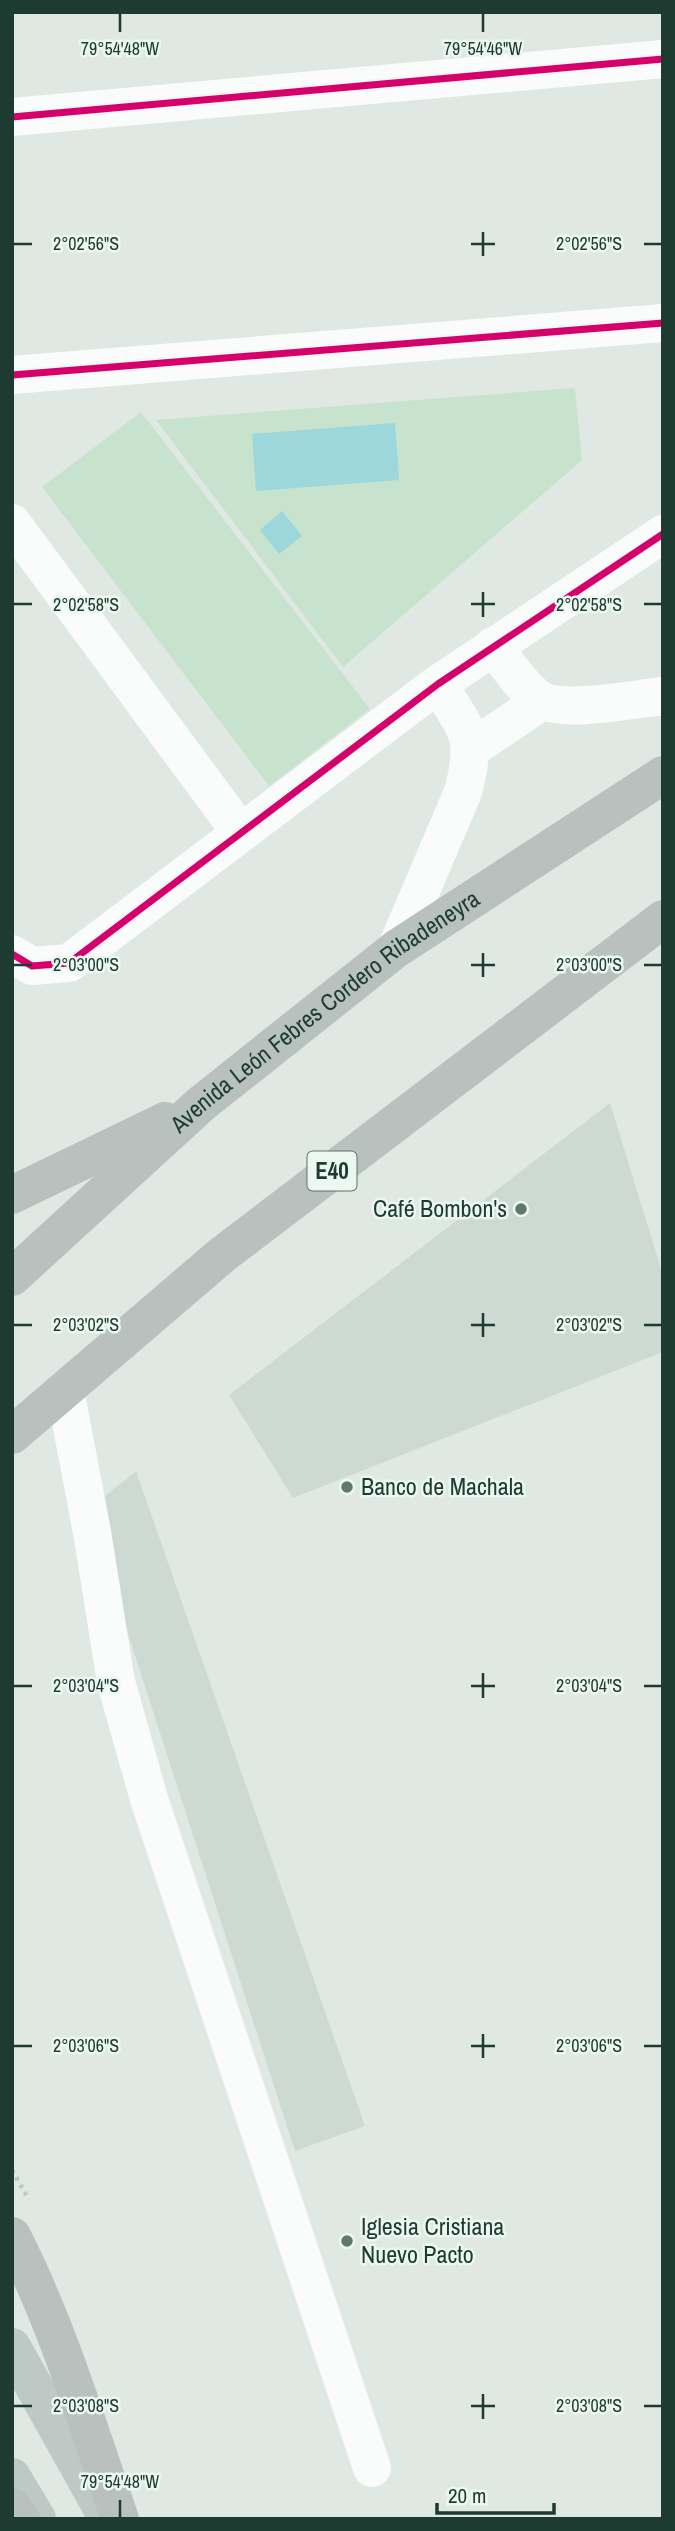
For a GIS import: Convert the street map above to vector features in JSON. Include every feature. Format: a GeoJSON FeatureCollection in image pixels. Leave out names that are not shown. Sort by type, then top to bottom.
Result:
{"type":"FeatureCollection","features":[{"type":"Feature","properties":{"kind":"highway","name":"Avenida León Febres Cordero Ribadeneyra"},"geometry":{"type":"LineString","coordinates":[[12,1278],[201,1104],[396,949],[663,775]]}},
{"type":"Feature","properties":{"kind":"highway","name":"E40"},"geometry":{"type":"LineString","coordinates":[[15,1434],[222,1255],[663,919]]}},
{"type":"Feature","properties":{"kind":"highway"},"geometry":{"type":"LineString","coordinates":[[12,1195],[201,1104]]}},
{"type":"Feature","properties":{"kind":"highway"},"geometry":{"type":"LineString","coordinates":[[12,2236],[27,2264],[60,2347],[120,2519]]}},
{"type":"Feature","properties":{"kind":"highway"},"geometry":{"type":"LineString","coordinates":[[12,2507],[22,2519]]}},
{"type":"Feature","properties":{"kind":"main road"},"geometry":{"type":"LineString","coordinates":[[12,2347],[108,2519]]}},
{"type":"Feature","properties":{"kind":"main road"},"geometry":{"type":"LineString","coordinates":[[12,2477],[37,2519]]}},
{"type":"Feature","properties":{"kind":"street"},"geometry":{"type":"LineString","coordinates":[[12,117],[663,58]]}},
{"type":"Feature","properties":{"kind":"street"},"geometry":{"type":"LineString","coordinates":[[12,375],[663,323]]}},
{"type":"Feature","properties":{"kind":"street"},"geometry":{"type":"LineString","coordinates":[[12,523],[241,832]]}},
{"type":"Feature","properties":{"kind":"street"},"geometry":{"type":"LineString","coordinates":[[12,954],[32,966],[69,963],[438,684],[663,534]]}},
{"type":"Feature","properties":{"kind":"street"},"geometry":{"type":"LineString","coordinates":[[493,646],[528,690],[542,702],[588,705],[663,695]]}},
{"type":"Feature","properties":{"kind":"street"},"geometry":{"type":"LineString","coordinates":[[396,949],[463,792],[471,750],[468,733],[438,684]]}},
{"type":"Feature","properties":{"kind":"street"},"geometry":{"type":"LineString","coordinates":[[471,750],[542,702]]}},
{"type":"Feature","properties":{"kind":"street"},"geometry":{"type":"LineString","coordinates":[[65,1390],[92,1532],[116,1682],[134,1747],[224,2029],[372,2468]]}},
{"type":"Feature","properties":{"kind":"shaded area"},"geometry":{"type":"Polygon","coordinates":[[[610,1103],[663,1275],[663,1352],[293,1498],[229,1395],[610,1103]]]}},
{"type":"Feature","properties":{"kind":"shaded area"},"geometry":{"type":"Polygon","coordinates":[[[136,1471],[365,2126],[295,2151],[88,1510],[136,1471]]]}},
{"type":"Feature","properties":{"kind":"green space"},"geometry":{"type":"Polygon","coordinates":[[[575,388],[582,460],[343,667],[156,420],[575,388]]]}},
{"type":"Feature","properties":{"kind":"green space"},"geometry":{"type":"Polygon","coordinates":[[[141,412],[370,709],[269,786],[42,487],[141,412]]]}},
{"type":"Feature","properties":{"kind":"water"},"geometry":{"type":"Polygon","coordinates":[[[395,423],[399,480],[256,491],[252,434],[395,423]]]}},
{"type":"Feature","properties":{"kind":"water"},"geometry":{"type":"Polygon","coordinates":[[[282,511],[302,536],[279,554],[260,530],[282,511]]]}},
{"type":"Feature","properties":{"kind":"cycle path"},"geometry":{"type":"LineString","coordinates":[[12,117],[663,59]]}},
{"type":"Feature","properties":{"kind":"cycle path"},"geometry":{"type":"LineString","coordinates":[[12,375],[663,323]]}},
{"type":"Feature","properties":{"kind":"cycle path"},"geometry":{"type":"LineString","coordinates":[[12,954],[32,966],[69,963],[438,684],[663,534]]}},
{"type":"Feature","properties":{"kind":"place","name":"Café Bombon's"},"geometry":{"type":"Point","coordinates":[521,1209]}},
{"type":"Feature","properties":{"kind":"place","name":"Banco de Machala"},"geometry":{"type":"Point","coordinates":[347,1487]}},
{"type":"Feature","properties":{"kind":"place","name":"Iglesia Cristiana Nuevo Pacto"},"geometry":{"type":"Point","coordinates":[347,2241]}}]}
